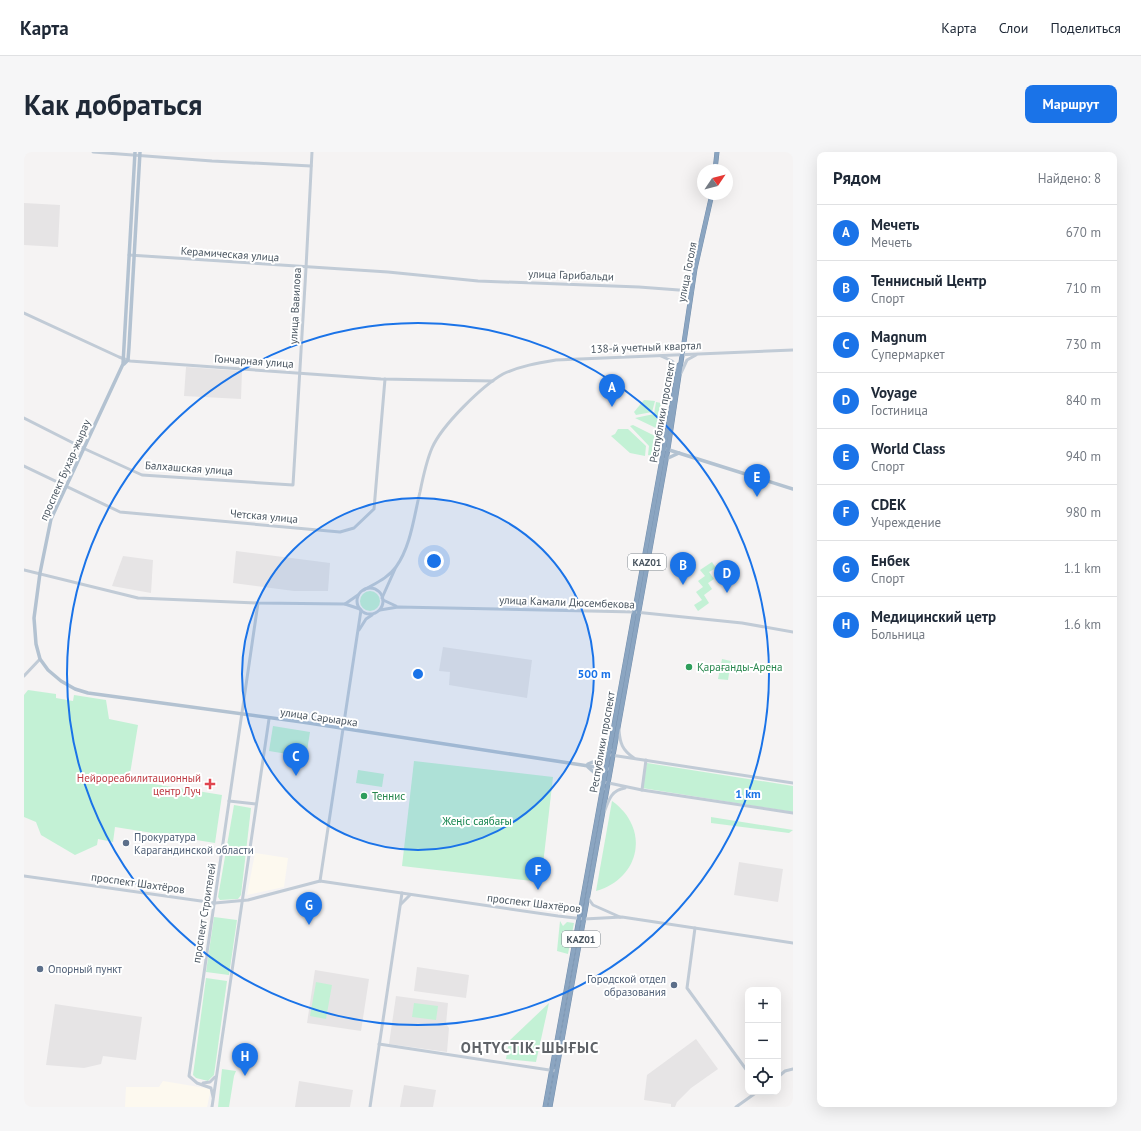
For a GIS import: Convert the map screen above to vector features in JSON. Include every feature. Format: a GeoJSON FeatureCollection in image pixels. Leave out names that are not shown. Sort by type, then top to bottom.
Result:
{"type":"FeatureCollection","features":[{"type":"Feature","properties":{"kind":"highway"},"geometry":{"type":"LineString","coordinates":[[716,164],[717,152]]}},
{"type":"Feature","properties":{"kind":"highway","name":"улица Гоголя"},"geometry":{"type":"LineString","coordinates":[[682,354],[692,291],[711,200]]}},
{"type":"Feature","properties":{"kind":"highway","name":"Республики проспект"},"geometry":{"type":"LineString","coordinates":[[611,753],[619,729],[637,612],[682,354]]}},
{"type":"Feature","properties":{"kind":"highway","name":"Республики проспект"},"geometry":{"type":"LineString","coordinates":[[545,1107],[551,1070],[582,918],[588,898],[604,812],[609,783],[611,753],[666,459],[666,448],[669,444],[679,371]]}},
{"type":"Feature","properties":{"kind":"highway","name":"Республики проспект"},"geometry":{"type":"LineString","coordinates":[[550,1107],[604,782],[609,769]]}},
{"type":"Feature","properties":{"kind":"main road"},"geometry":{"type":"LineString","coordinates":[[126,360],[129,255],[135,153]]}},
{"type":"Feature","properties":{"kind":"main road"},"geometry":{"type":"LineString","coordinates":[[126,360],[140,154]]}},
{"type":"Feature","properties":{"kind":"main road","name":"проспект Бухар-жырау"},"geometry":{"type":"LineString","coordinates":[[40,658],[34,634],[34,625],[40,573],[51,519],[126,360]]}},
{"type":"Feature","properties":{"kind":"main road"},"geometry":{"type":"LineString","coordinates":[[669,444],[680,452]]}},
{"type":"Feature","properties":{"kind":"main road"},"geometry":{"type":"LineString","coordinates":[[666,448],[793,489]]}},
{"type":"Feature","properties":{"kind":"main road"},"geometry":{"type":"LineString","coordinates":[[666,459],[680,452]]}},
{"type":"Feature","properties":{"kind":"main road","name":"улица Сарыарка"},"geometry":{"type":"LineString","coordinates":[[40,658],[48,670],[62,681],[75,689],[88,693],[609,769]]}},
{"type":"Feature","properties":{"kind":"main road"},"geometry":{"type":"LineString","coordinates":[[603,789],[597,775],[586,765],[611,753]]}},
{"type":"Feature","properties":{"kind":"street"},"geometry":{"type":"LineString","coordinates":[[93,152],[135,153],[212,161],[244,161],[311,166]]}},
{"type":"Feature","properties":{"kind":"street","name":"улица Вавилова"},"geometry":{"type":"LineString","coordinates":[[293,485],[312,152]]}},
{"type":"Feature","properties":{"kind":"street","name":"Керамическая улица"},"geometry":{"type":"LineString","coordinates":[[129,255],[449,278]]}},
{"type":"Feature","properties":{"kind":"street","name":"улица Гарибальди"},"geometry":{"type":"LineString","coordinates":[[449,278],[478,281],[639,287],[692,291]]}},
{"type":"Feature","properties":{"kind":"street","name":"Гончарная улица"},"geometry":{"type":"LineString","coordinates":[[24,313],[126,360],[385,379],[493,381]]}},
{"type":"Feature","properties":{"kind":"street","name":"138-й учетный квартал"},"geometry":{"type":"LineString","coordinates":[[382,599],[388,589],[405,549],[424,471],[432,447],[449,422],[493,381],[502,375],[526,365],[556,360],[793,350]]}},
{"type":"Feature","properties":{"kind":"street"},"geometry":{"type":"LineString","coordinates":[[657,355],[670,359],[679,371],[687,360],[701,354]]}},
{"type":"Feature","properties":{"kind":"street","name":"Четская улица"},"geometry":{"type":"LineString","coordinates":[[24,466],[124,513],[340,532],[350,530],[374,509],[385,379]]}},
{"type":"Feature","properties":{"kind":"street","name":"Балхашская улица"},"geometry":{"type":"LineString","coordinates":[[24,418],[85,449],[146,475],[293,485]]}},
{"type":"Feature","properties":{"kind":"street"},"geometry":{"type":"LineString","coordinates":[[345,604],[384,578],[396,568]]}},
{"type":"Feature","properties":{"kind":"street"},"geometry":{"type":"LineString","coordinates":[[24,570],[138,598],[258,603],[345,604],[360,609],[367,614],[374,613]]}},
{"type":"Feature","properties":{"kind":"street"},"geometry":{"type":"LineString","coordinates":[[364,590],[375,590],[382,599],[398,607]]}},
{"type":"Feature","properties":{"kind":"street"},"geometry":{"type":"LineString","coordinates":[[320,881],[357,633],[360,609],[357,600],[361,592]]}},
{"type":"Feature","properties":{"kind":"street"},"geometry":{"type":"LineString","coordinates":[[380,610],[382,599]]}},
{"type":"Feature","properties":{"kind":"street"},"geometry":{"type":"LineString","coordinates":[[242,715],[258,603]]}},
{"type":"Feature","properties":{"kind":"street"},"geometry":{"type":"LineString","coordinates":[[357,633],[366,619],[374,613],[380,610],[398,607]]}},
{"type":"Feature","properties":{"kind":"street","name":"улица Камали Дюсембекова"},"geometry":{"type":"LineString","coordinates":[[398,607],[637,612],[735,622],[793,632]]}},
{"type":"Feature","properties":{"kind":"street"},"geometry":{"type":"LineString","coordinates":[[24,676],[40,658]]}},
{"type":"Feature","properties":{"kind":"street","name":"проспект Строителей"},"geometry":{"type":"LineString","coordinates":[[214,1097],[211,1088],[197,1083],[189,1076],[242,715]]}},
{"type":"Feature","properties":{"kind":"street"},"geometry":{"type":"LineString","coordinates":[[212,1107],[269,719]]}},
{"type":"Feature","properties":{"kind":"street"},"geometry":{"type":"LineString","coordinates":[[619,729],[620,744],[625,751],[636,759]]}},
{"type":"Feature","properties":{"kind":"street"},"geometry":{"type":"LineString","coordinates":[[611,753],[636,759],[793,783]]}},
{"type":"Feature","properties":{"kind":"street"},"geometry":{"type":"LineString","coordinates":[[640,789],[646,760]]}},
{"type":"Feature","properties":{"kind":"street"},"geometry":{"type":"LineString","coordinates":[[604,782],[793,813]]}},
{"type":"Feature","properties":{"kind":"street"},"geometry":{"type":"LineString","coordinates":[[604,812],[613,793],[623,788],[640,789]]}},
{"type":"Feature","properties":{"kind":"street"},"geometry":{"type":"LineString","coordinates":[[229,801],[256,804]]}},
{"type":"Feature","properties":{"kind":"street","name":"проспект Шахтёров"},"geometry":{"type":"LineString","coordinates":[[24,876],[215,903],[242,901],[320,881],[582,918],[622,917],[793,943]]}},
{"type":"Feature","properties":{"kind":"street"},"geometry":{"type":"LineString","coordinates":[[370,1107],[402,893]]}},
{"type":"Feature","properties":{"kind":"street"},"geometry":{"type":"LineString","coordinates":[[400,905],[405,898],[413,895]]}},
{"type":"Feature","properties":{"kind":"street"},"geometry":{"type":"LineString","coordinates":[[588,898],[594,905],[622,917]]}},
{"type":"Feature","properties":{"kind":"street"},"geometry":{"type":"LineString","coordinates":[[695,928],[687,988],[745,1068]]}},
{"type":"Feature","properties":{"kind":"street"},"geometry":{"type":"LineString","coordinates":[[379,1044],[556,1071]]}},
{"type":"Feature","properties":{"kind":"street"},"geometry":{"type":"LineString","coordinates":[[781,1074],[793,1069]]}},
{"type":"Feature","properties":{"kind":"street"},"geometry":{"type":"LineString","coordinates":[[201,1084],[210,1082],[216,1075]]}},
{"type":"Feature","properties":{"kind":"street"},"geometry":{"type":"LineString","coordinates":[[736,1107],[753,1095]]}},
{"type":"Feature","properties":{"kind":"shaded area"},"geometry":{"type":"Polygon","coordinates":[[[24,203],[60,205],[58,247],[24,245],[24,203]]]}},
{"type":"Feature","properties":{"kind":"shaded area"},"geometry":{"type":"Polygon","coordinates":[[[186,367],[242,371],[241,399],[184,396],[186,367]]]}},
{"type":"Feature","properties":{"kind":"shaded area"},"geometry":{"type":"Polygon","coordinates":[[[236,551],[330,563],[328,591],[294,591],[233,583],[236,551]]]}},
{"type":"Feature","properties":{"kind":"shaded area"},"geometry":{"type":"Polygon","coordinates":[[[123,556],[153,560],[151,593],[112,586],[123,556]]]}},
{"type":"Feature","properties":{"kind":"shaded area"},"geometry":{"type":"Polygon","coordinates":[[[443,647],[532,660],[527,698],[449,685],[450,672],[439,671],[443,647]]]}},
{"type":"Feature","properties":{"kind":"shaded area"},"geometry":{"type":"Polygon","coordinates":[[[255,853],[288,858],[284,887],[247,895],[255,853]]]}},
{"type":"Feature","properties":{"kind":"shaded area"},"geometry":{"type":"Polygon","coordinates":[[[739,862],[783,869],[778,902],[734,895],[739,862]]]}},
{"type":"Feature","properties":{"kind":"shaded area"},"geometry":{"type":"Polygon","coordinates":[[[417,967],[469,975],[466,998],[414,991],[417,967]]]}},
{"type":"Feature","properties":{"kind":"shaded area"},"geometry":{"type":"Polygon","coordinates":[[[315,970],[369,979],[361,1031],[307,1023],[315,970]]]}},
{"type":"Feature","properties":{"kind":"shaded area"},"geometry":{"type":"Polygon","coordinates":[[[396,996],[448,1003],[446,1024],[449,1028],[447,1052],[389,1044],[396,996]]]}},
{"type":"Feature","properties":{"kind":"shaded area"},"geometry":{"type":"Polygon","coordinates":[[[55,1004],[142,1017],[136,1060],[103,1056],[101,1064],[84,1068],[46,1065],[55,1004]]]}},
{"type":"Feature","properties":{"kind":"shaded area"},"geometry":{"type":"Polygon","coordinates":[[[696,1039],[718,1069],[691,1088],[677,1102],[675,1107],[671,1107],[671,1104],[644,1100],[647,1075],[696,1039]]]}},
{"type":"Feature","properties":{"kind":"shaded area"},"geometry":{"type":"Polygon","coordinates":[[[163,1081],[211,1089],[207,1107],[125,1107],[126,1087],[159,1087],[163,1081]]]}},
{"type":"Feature","properties":{"kind":"shaded area"},"geometry":{"type":"Polygon","coordinates":[[[299,1081],[353,1090],[350,1107],[295,1107],[299,1081]]]}},
{"type":"Feature","properties":{"kind":"shaded area"},"geometry":{"type":"Polygon","coordinates":[[[404,1085],[436,1090],[433,1107],[400,1107],[404,1085]]]}},
{"type":"Feature","properties":{"kind":"green space"},"geometry":{"type":"Polygon","coordinates":[[[644,400],[655,401],[652,412],[636,415],[634,412],[644,400]]]}},
{"type":"Feature","properties":{"kind":"green space"},"geometry":{"type":"Polygon","coordinates":[[[656,402],[661,403],[656,428],[635,418],[654,414],[656,402]]]}},
{"type":"Feature","properties":{"kind":"green space"},"geometry":{"type":"Polygon","coordinates":[[[633,425],[655,436],[652,456],[648,455],[649,446],[630,426],[633,425]]]}},
{"type":"Feature","properties":{"kind":"green space"},"geometry":{"type":"Polygon","coordinates":[[[618,429],[628,429],[646,446],[645,456],[630,453],[611,436],[615,434],[618,429]]]}},
{"type":"Feature","properties":{"kind":"green space"},"geometry":{"type":"Polygon","coordinates":[[[712,562],[716,568],[709,572],[714,579],[708,583],[712,589],[704,595],[709,603],[698,611],[694,605],[702,600],[696,592],[703,587],[698,581],[705,576],[700,570],[712,562]]]}},
{"type":"Feature","properties":{"kind":"green space"},"geometry":{"type":"Polygon","coordinates":[[[370,591],[377,594],[380,601],[377,608],[370,611],[363,608],[360,601],[363,594],[370,591]]]}},
{"type":"Feature","properties":{"kind":"green space"},"geometry":{"type":"Polygon","coordinates":[[[722,659],[731,661],[728,680],[718,679],[722,659]]]}},
{"type":"Feature","properties":{"kind":"green space"},"geometry":{"type":"Polygon","coordinates":[[[28,690],[56,694],[56,698],[73,701],[74,695],[106,700],[109,719],[138,725],[129,780],[222,795],[215,843],[115,827],[113,842],[98,839],[97,845],[75,855],[41,835],[36,822],[24,817],[24,695],[28,690]]]}},
{"type":"Feature","properties":{"kind":"green space"},"geometry":{"type":"Polygon","coordinates":[[[273,726],[310,732],[306,757],[269,751],[273,726]]]}},
{"type":"Feature","properties":{"kind":"green space","name":"Жеңіс саябағы"},"geometry":{"type":"Polygon","coordinates":[[[414,761],[553,777],[541,882],[402,866],[414,761]]]}},
{"type":"Feature","properties":{"kind":"green space"},"geometry":{"type":"Polygon","coordinates":[[[647,763],[793,786],[793,812],[642,788],[647,763]]]}},
{"type":"Feature","properties":{"kind":"green space"},"geometry":{"type":"Polygon","coordinates":[[[358,770],[384,774],[382,787],[356,783],[358,770]]]}},
{"type":"Feature","properties":{"kind":"green space"},"geometry":{"type":"Polygon","coordinates":[[[612,801],[624,812],[632,825],[636,838],[635,851],[631,864],[623,875],[611,885],[596,891],[612,801]]]}},
{"type":"Feature","properties":{"kind":"green space"},"geometry":{"type":"Polygon","coordinates":[[[234,805],[251,808],[241,895],[238,899],[220,900],[218,897],[234,805]]]}},
{"type":"Feature","properties":{"kind":"green space"},"geometry":{"type":"Polygon","coordinates":[[[711,817],[793,830],[789,833],[711,823],[711,817]]]}},
{"type":"Feature","properties":{"kind":"green space"},"geometry":{"type":"Polygon","coordinates":[[[214,917],[237,920],[229,975],[206,972],[214,917]]]}},
{"type":"Feature","properties":{"kind":"green space"},"geometry":{"type":"Polygon","coordinates":[[[560,921],[563,926],[567,922],[574,923],[568,954],[557,951],[560,921]]]}},
{"type":"Feature","properties":{"kind":"green space"},"geometry":{"type":"Polygon","coordinates":[[[206,978],[227,981],[214,1075],[208,1081],[196,1078],[193,1075],[206,978]]]}},
{"type":"Feature","properties":{"kind":"green space"},"geometry":{"type":"Polygon","coordinates":[[[316,982],[332,985],[326,1019],[310,1016],[316,982]]]}},
{"type":"Feature","properties":{"kind":"green space"},"geometry":{"type":"Polygon","coordinates":[[[414,1003],[438,1006],[436,1020],[412,1017],[414,1003]]]}},
{"type":"Feature","properties":{"kind":"green space"},"geometry":{"type":"Polygon","coordinates":[[[549,1003],[536,1062],[506,1059],[509,1041],[549,1003]]]}},
{"type":"Feature","properties":{"kind":"green space"},"geometry":{"type":"Polygon","coordinates":[[[222,1069],[236,1071],[229,1107],[218,1107],[222,1069]]]}},
{"type":"Feature","properties":{"kind":"place","name":"Мечеть"},"geometry":{"type":"Point","coordinates":[612,407]}},
{"type":"Feature","properties":{"kind":"place","name":"World Class"},"geometry":{"type":"Point","coordinates":[757,497]}},
{"type":"Feature","properties":{"kind":"place","name":"Теннисный Центр"},"geometry":{"type":"Point","coordinates":[683,585]}},
{"type":"Feature","properties":{"kind":"place","name":"Voyage"},"geometry":{"type":"Point","coordinates":[727,593]}},
{"type":"Feature","properties":{"kind":"place","name":"Қарағанды-Арена"},"geometry":{"type":"Point","coordinates":[689,667]}},
{"type":"Feature","properties":{"kind":"place","name":"Magnum"},"geometry":{"type":"Point","coordinates":[296,776]}},
{"type":"Feature","properties":{"kind":"place","name":"Нейрореабилитационный центр Луч"},"geometry":{"type":"Point","coordinates":[210,784]}},
{"type":"Feature","properties":{"kind":"place","name":"Теннис"},"geometry":{"type":"Point","coordinates":[364,796]}},
{"type":"Feature","properties":{"kind":"place","name":"Прокуратура Карагандинской области"},"geometry":{"type":"Point","coordinates":[126,843]}},
{"type":"Feature","properties":{"kind":"place","name":"CDEK"},"geometry":{"type":"Point","coordinates":[538,890]}},
{"type":"Feature","properties":{"kind":"place","name":"Енбек"},"geometry":{"type":"Point","coordinates":[309,925]}},
{"type":"Feature","properties":{"kind":"place","name":"Опорный пункт"},"geometry":{"type":"Point","coordinates":[40,969]}},
{"type":"Feature","properties":{"kind":"place","name":"Городской отдел образования"},"geometry":{"type":"Point","coordinates":[674,985]}},
{"type":"Feature","properties":{"kind":"place","name":"Медицинский цетр"},"geometry":{"type":"Point","coordinates":[245,1076]}},
{"type":"Feature","properties":{"kind":"district","name":"ОҢТҮСТІК-ШЫҒЫС"},"geometry":{"type":"Point","coordinates":[530,1048]}}]}
